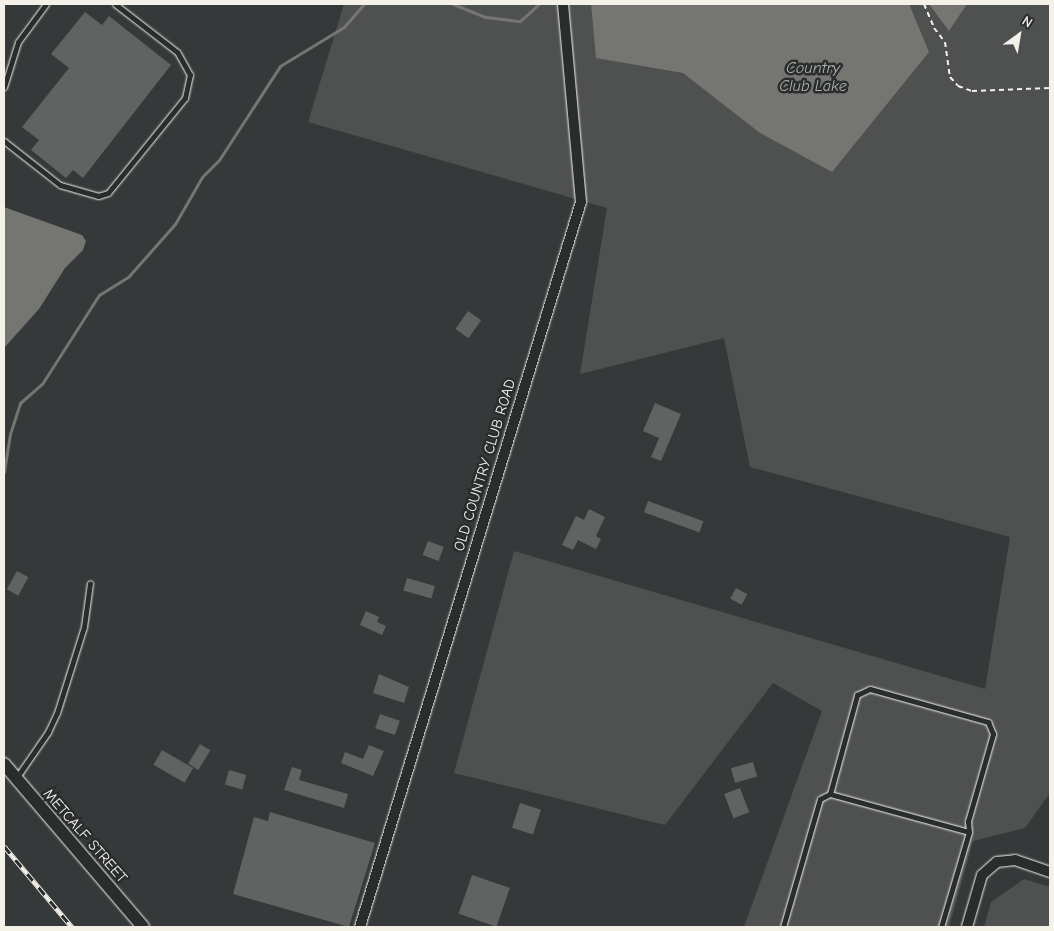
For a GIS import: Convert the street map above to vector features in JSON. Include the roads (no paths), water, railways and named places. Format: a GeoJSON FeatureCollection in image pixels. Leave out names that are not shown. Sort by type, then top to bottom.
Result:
{"type":"FeatureCollection","features":[{"type":"Feature","properties":{"kind":"street","name":"OLD COUNTRY CLUB ROAD"},"geometry":{"type":"LineString","coordinates":[[360,927],[582,202],[563,4]]}},
{"type":"Feature","properties":{"kind":"street","name":"METCALF STREET"},"geometry":{"type":"LineString","coordinates":[[4,764],[143,927]]}},
{"type":"Feature","properties":{"kind":"street"},"geometry":{"type":"LineString","coordinates":[[967,927],[982,875],[996,862],[1015,860],[1050,872]]}},
{"type":"Feature","properties":{"kind":"lane"},"geometry":{"type":"LineString","coordinates":[[4,87],[18,42],[46,4]]}},
{"type":"Feature","properties":{"kind":"lane"},"geometry":{"type":"LineString","coordinates":[[4,141],[60,184],[90,194],[108,193],[126,171],[185,98],[190,75],[177,52],[116,4]]}},
{"type":"Feature","properties":{"kind":"lane"},"geometry":{"type":"LineString","coordinates":[[16,780],[48,732],[57,713],[84,627],[90,583]]}},
{"type":"Feature","properties":{"kind":"lane"},"geometry":{"type":"LineString","coordinates":[[830,794],[857,694],[870,688],[988,722],[993,734],[968,821],[969,832],[941,927]]}},
{"type":"Feature","properties":{"kind":"lane"},"geometry":{"type":"LineString","coordinates":[[783,927],[820,798],[830,794],[969,832]]}},
{"type":"Feature","properties":{"kind":"water","name":"Country Club Lake"},"geometry":{"type":"Polygon","coordinates":[[[591,4],[909,4],[929,52],[832,172],[760,133],[683,73],[596,58],[591,4]]]}},
{"type":"Feature","properties":{"kind":"water"},"geometry":{"type":"Polygon","coordinates":[[[929,4],[967,4],[949,31],[929,4]]]}},
{"type":"Feature","properties":{"kind":"water"},"geometry":{"type":"Polygon","coordinates":[[[4,207],[82,235],[86,241],[83,250],[65,268],[39,309],[4,348],[4,207]]]}},
{"type":"Feature","properties":{"kind":"waterway"},"geometry":{"type":"LineString","coordinates":[[4,472],[10,434],[20,403],[42,384],[99,295],[129,276],[175,224],[202,177],[219,160],[280,66],[344,27],[364,4]]}},
{"type":"Feature","properties":{"kind":"waterway"},"geometry":{"type":"LineString","coordinates":[[453,4],[486,17],[520,21],[539,4]]}},
{"type":"Feature","properties":{"kind":"railway"},"geometry":{"type":"LineString","coordinates":[[4,846],[72,927]]}}]}
